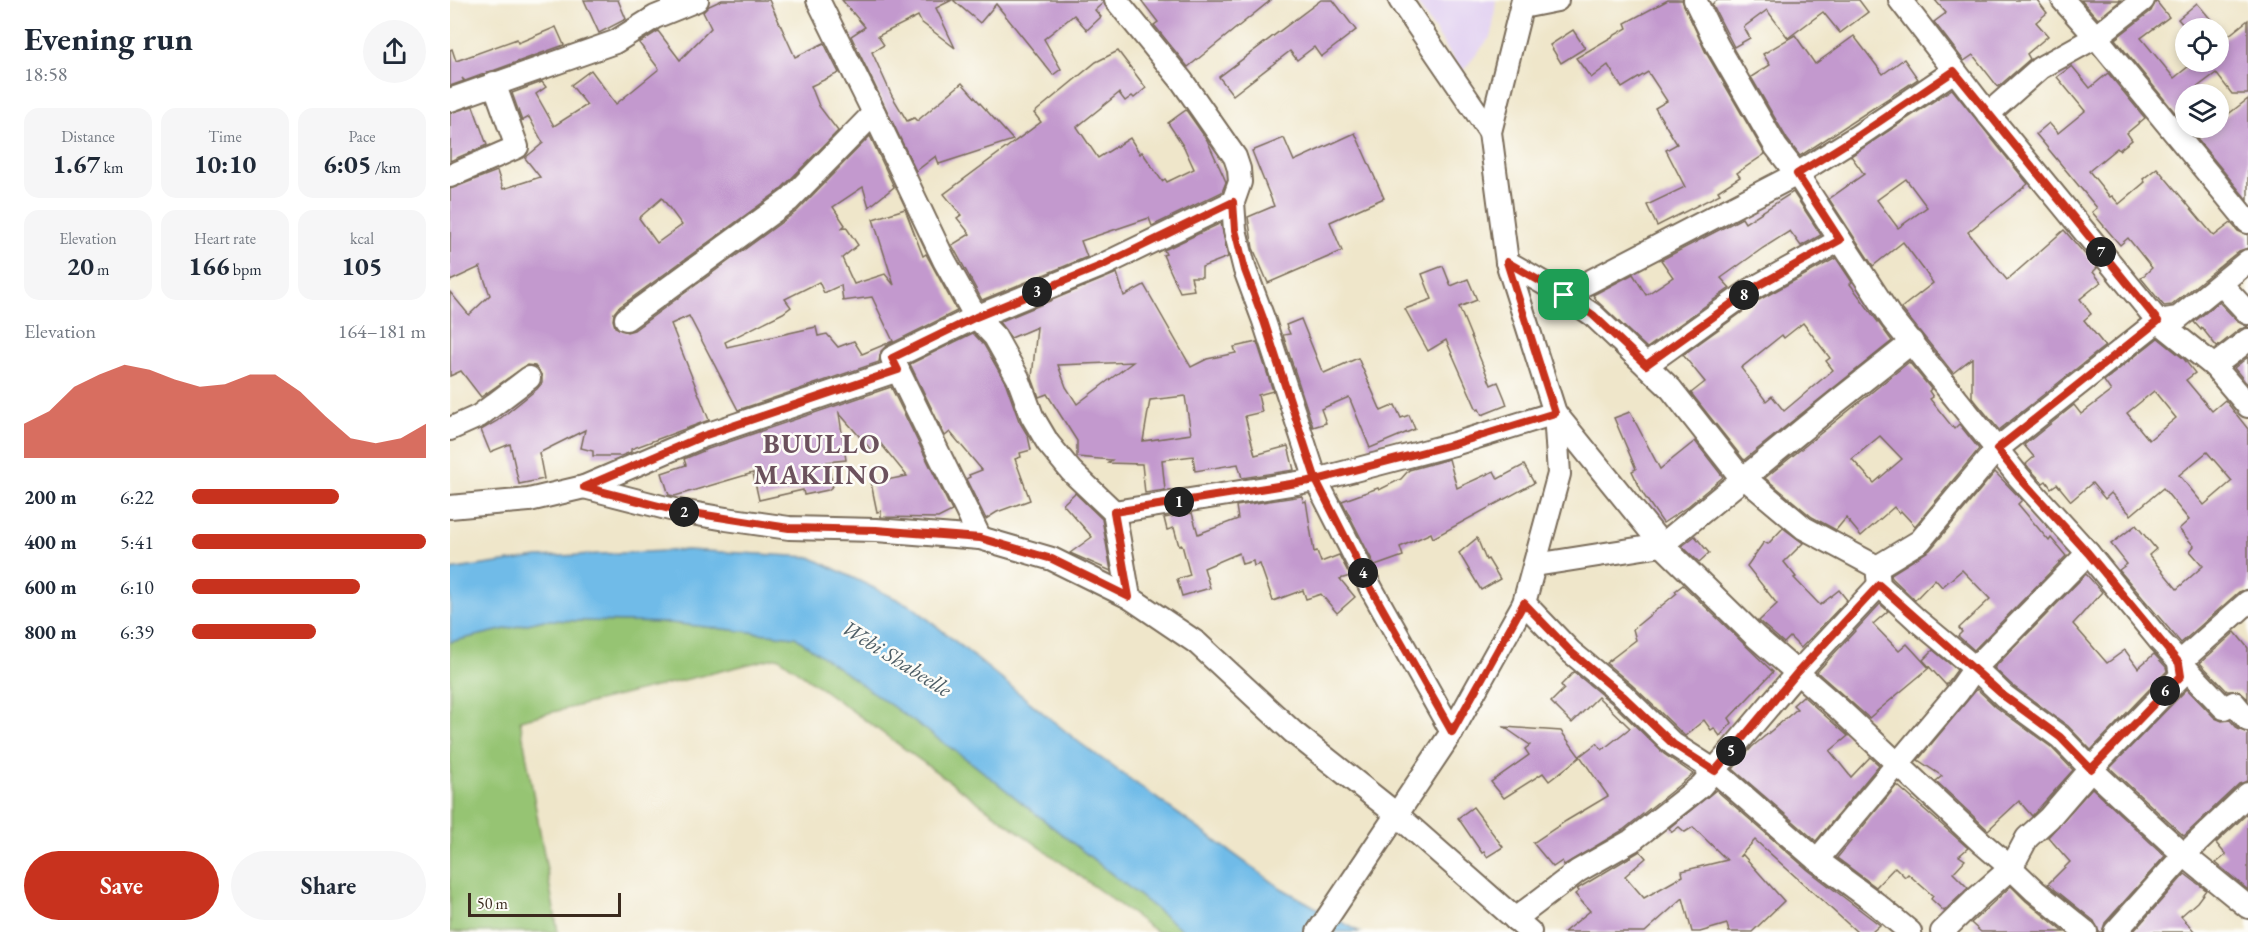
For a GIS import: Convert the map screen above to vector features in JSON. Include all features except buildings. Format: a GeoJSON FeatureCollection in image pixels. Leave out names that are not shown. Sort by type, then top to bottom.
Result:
{"type":"FeatureCollection","features":[{"type":"Feature","properties":{"kind":"street"},"geometry":{"type":"LineString","coordinates":[[450,100],[615,42],[655,17],[697,0]]}},
{"type":"Feature","properties":{"kind":"street"},"geometry":{"type":"LineString","coordinates":[[818,0],[944,260],[976,317],[995,337],[1018,378],[1032,416],[1048,443],[1071,471],[1114,512],[1129,597]]}},
{"type":"Feature","properties":{"kind":"street"},"geometry":{"type":"LineString","coordinates":[[1116,0],[1182,81],[1235,157],[1240,182],[1233,202],[1235,230],[1245,270],[1316,480],[1372,590],[1452,732]]}},
{"type":"Feature","properties":{"kind":"street"},"geometry":{"type":"LineString","coordinates":[[1400,0],[1490,132]]}},
{"type":"Feature","properties":{"kind":"street"},"geometry":{"type":"LineString","coordinates":[[1318,932],[1452,732],[1524,603],[1559,474],[1555,413],[1507,262],[1490,132],[1523,3],[1557,0]]}},
{"type":"Feature","properties":{"kind":"street"},"geometry":{"type":"LineString","coordinates":[[1695,0],[1756,115],[1892,319],[2019,477],[2088,553],[2179,663],[2224,708],[2243,705]]}},
{"type":"Feature","properties":{"kind":"street"},"geometry":{"type":"LineString","coordinates":[[1900,0],[1988,114],[2158,321],[2214,366],[2248,406]]}},
{"type":"Feature","properties":{"kind":"street"},"geometry":{"type":"LineString","coordinates":[[2063,0],[2248,222]]}},
{"type":"Feature","properties":{"kind":"street"},"geometry":{"type":"LineString","coordinates":[[1988,114],[2040,68],[2096,37],[2142,0]]}},
{"type":"Feature","properties":{"kind":"street"},"geometry":{"type":"LineString","coordinates":[[1564,295],[1797,174],[1954,71]]}},
{"type":"Feature","properties":{"kind":"street"},"geometry":{"type":"LineString","coordinates":[[450,176],[517,147],[495,84]]}},
{"type":"Feature","properties":{"kind":"street"},"geometry":{"type":"LineString","coordinates":[[626,319],[789,200],[874,113]]}},
{"type":"Feature","properties":{"kind":"street"},"geometry":{"type":"LineString","coordinates":[[980,538],[892,358],[976,317],[1103,265],[1233,202]]}},
{"type":"Feature","properties":{"kind":"street"},"geometry":{"type":"LineString","coordinates":[[1646,365],[1752,289],[1840,240]]}},
{"type":"Feature","properties":{"kind":"street"},"geometry":{"type":"LineString","coordinates":[[584,487],[674,510],[789,528],[876,530],[980,538],[1052,559],[1129,597],[1197,643],[1293,732],[1396,814],[1523,925],[1578,871],[1631,841],[1701,786],[1878,576],[1920,541],[1997,449],[2158,321],[2178,318],[2248,261]]}},
{"type":"Feature","properties":{"kind":"street"},"geometry":{"type":"LineString","coordinates":[[1507,262],[1564,295],[1593,315],[1671,389],[1726,460],[1743,477],[1804,528],[1878,576],[1917,620],[1975,668],[2004,696],[2060,737],[2091,769],[2184,855],[2248,907]]}},
{"type":"Feature","properties":{"kind":"street"},"geometry":{"type":"LineString","coordinates":[[2222,284],[2248,313]]}},
{"type":"Feature","properties":{"kind":"street"},"geometry":{"type":"LineString","coordinates":[[2214,366],[2248,340]]}},
{"type":"Feature","properties":{"kind":"street"},"geometry":{"type":"LineString","coordinates":[[1535,565],[1662,545],[1912,342]]}},
{"type":"Feature","properties":{"kind":"street"},"geometry":{"type":"LineString","coordinates":[[450,507],[529,500],[584,487],[703,436],[898,370]]}},
{"type":"Feature","properties":{"kind":"street"},"geometry":{"type":"LineString","coordinates":[[450,429],[479,416],[529,378]]}},
{"type":"Feature","properties":{"kind":"street"},"geometry":{"type":"LineString","coordinates":[[1114,512],[1316,480],[1454,444],[1555,413]]}},
{"type":"Feature","properties":{"kind":"street"},"geometry":{"type":"LineString","coordinates":[[1555,413],[1662,545],[1756,637],[1898,763],[2035,891],[2086,932]]}},
{"type":"Feature","properties":{"kind":"street"},"geometry":{"type":"LineString","coordinates":[[1817,860],[1958,692],[1975,668],[2088,553]]}},
{"type":"Feature","properties":{"kind":"street"},"geometry":{"type":"LineString","coordinates":[[2179,663],[2248,602]]}},
{"type":"Feature","properties":{"kind":"street"},"geometry":{"type":"LineString","coordinates":[[1524,603],[1571,652],[1623,696],[1673,744],[1715,771],[1817,860],[1910,932]]}},
{"type":"Feature","properties":{"kind":"street"},"geometry":{"type":"LineString","coordinates":[[1942,932],[2012,868],[2027,838],[2049,818],[2091,769],[2181,676],[2179,663]]}},
{"type":"Feature","properties":{"kind":"street"},"geometry":{"type":"LineString","coordinates":[[2115,932],[2184,855],[2248,794]]}},
{"type":"Feature","properties":{"kind":"shaded area"},"geometry":{"type":"Polygon","coordinates":[[[1415,0],[1496,0],[1492,35],[1462,72],[1415,0]]]}},
{"type":"Feature","properties":{"kind":"green space"},"geometry":{"type":"Polygon","coordinates":[[[544,620],[671,623],[795,637],[972,763],[1185,932],[1157,932],[778,657],[520,720],[558,932],[450,932],[450,642],[544,620]]]}},
{"type":"Feature","properties":{"kind":"water","name":"Webi Shabeelle"},"geometry":{"type":"Polygon","coordinates":[[[687,550],[810,557],[913,607],[1080,743],[1281,888],[1360,932],[1185,932],[972,763],[795,637],[671,623],[544,620],[450,642],[450,570],[538,557],[687,550]]]}},
{"type":"Feature","properties":{"kind":"district","name":"BUULLO MAKIINO"},"geometry":{"type":"Point","coordinates":[822,460]}},
{"type":"Feature","properties":{"kind":"route"},"geometry":{"type":"LineString","coordinates":[[1564,295],[1507,262],[1555,413],[1454,444],[1316,480],[1114,512],[1129,597],[1052,559],[980,538],[876,530],[789,528],[674,510],[584,487],[703,436],[898,370],[892,358],[976,317],[1103,265],[1233,202],[1235,230],[1245,270],[1316,480],[1372,590],[1452,732],[1524,603],[1571,652],[1623,696],[1673,744],[1715,771],[1797,673],[1879,585],[2004,696],[2060,737],[2091,769],[2181,676],[2179,663],[2088,553],[2019,477],[1997,449],[2158,321],[1954,71],[1797,174],[1840,240],[1752,289],[1646,365],[1593,315],[1564,295]]}}]}
